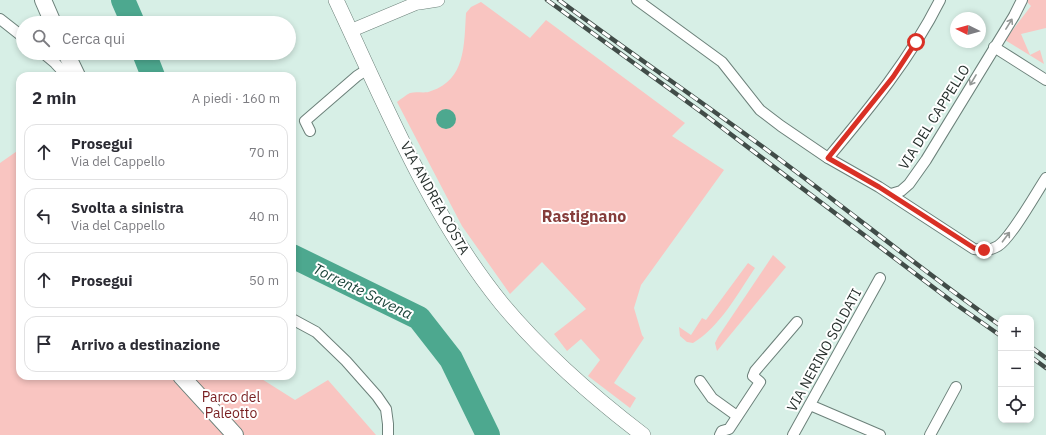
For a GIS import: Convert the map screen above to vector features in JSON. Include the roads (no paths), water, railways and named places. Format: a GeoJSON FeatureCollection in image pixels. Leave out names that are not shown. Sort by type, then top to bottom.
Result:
{"type":"FeatureCollection","features":[{"type":"Feature","properties":{"kind":"main road"},"geometry":{"type":"LineString","coordinates":[[43,0],[50,16]]}},
{"type":"Feature","properties":{"kind":"main road","name":"VIA ANDREA COSTA"},"geometry":{"type":"LineString","coordinates":[[336,0],[368,69],[444,220],[501,303],[561,367],[617,416],[643,435]]}},
{"type":"Feature","properties":{"kind":"main road"},"geometry":{"type":"LineString","coordinates":[[69,60],[74,72]]}},
{"type":"Feature","properties":{"kind":"main road"},"geometry":{"type":"LineString","coordinates":[[185,380],[235,435]]}},
{"type":"Feature","properties":{"kind":"street"},"geometry":{"type":"LineString","coordinates":[[350,31],[422,2],[438,0]]}},
{"type":"Feature","properties":{"kind":"street"},"geometry":{"type":"LineString","coordinates":[[637,0],[722,62],[760,110],[828,158],[891,194],[974,248],[984,250],[998,246],[1005,239],[1046,178]]}},
{"type":"Feature","properties":{"kind":"street"},"geometry":{"type":"LineString","coordinates":[[828,158],[893,77],[916,42],[940,0]]}},
{"type":"Feature","properties":{"kind":"street","name":"VIA DEL CAPPELLO"},"geometry":{"type":"LineString","coordinates":[[891,194],[901,191],[926,160],[1022,0]]}},
{"type":"Feature","properties":{"kind":"street"},"geometry":{"type":"LineString","coordinates":[[0,19],[16,32]]}},
{"type":"Feature","properties":{"kind":"street"},"geometry":{"type":"LineString","coordinates":[[994,47],[1046,80]]}},
{"type":"Feature","properties":{"kind":"street"},"geometry":{"type":"LineString","coordinates":[[51,60],[63,72]]}},
{"type":"Feature","properties":{"kind":"street"},"geometry":{"type":"LineString","coordinates":[[310,131],[305,121],[357,76],[368,69]]}},
{"type":"Feature","properties":{"kind":"street","name":"VIA NERINO SOLDATI"},"geometry":{"type":"LineString","coordinates":[[793,435],[880,278]]}},
{"type":"Feature","properties":{"kind":"street"},"geometry":{"type":"LineString","coordinates":[[296,321],[316,332],[346,361],[377,396],[386,409],[388,435]]}},
{"type":"Feature","properties":{"kind":"street"},"geometry":{"type":"LineString","coordinates":[[720,435],[722,431],[730,432],[737,416],[760,382],[753,376],[755,371],[797,322]]}},
{"type":"Feature","properties":{"kind":"street"},"geometry":{"type":"LineString","coordinates":[[700,381],[712,398],[737,416]]}},
{"type":"Feature","properties":{"kind":"street"},"geometry":{"type":"LineString","coordinates":[[930,435],[956,387]]}},
{"type":"Feature","properties":{"kind":"street"},"geometry":{"type":"LineString","coordinates":[[810,405],[880,435]]}},
{"type":"Feature","properties":{"kind":"waterway","name":"Torrente Savena"},"geometry":{"type":"LineString","coordinates":[[123,0],[130,16]]}},
{"type":"Feature","properties":{"kind":"waterway","name":"Torrente Savena"},"geometry":{"type":"LineString","coordinates":[[147,60],[151,72]]}},
{"type":"Feature","properties":{"kind":"waterway","name":"Torrente Savena"},"geometry":{"type":"LineString","coordinates":[[296,258],[419,318],[451,359],[488,435]]}},
{"type":"Feature","properties":{"kind":"railway"},"geometry":{"type":"LineString","coordinates":[[547,0],[704,114],[954,303],[998,334]]}},
{"type":"Feature","properties":{"kind":"railway"},"geometry":{"type":"LineString","coordinates":[[559,0],[767,150],[998,324]]}},
{"type":"Feature","properties":{"kind":"railway"},"geometry":{"type":"LineString","coordinates":[[1034,349],[1046,358]]}},
{"type":"Feature","properties":{"kind":"railway"},"geometry":{"type":"LineString","coordinates":[[1034,359],[1046,368]]}},
{"type":"Feature","properties":{"kind":"district","name":"Rastignano"},"geometry":{"type":"Point","coordinates":[584,216]}},
{"type":"Feature","properties":{"kind":"park label","name":"Parco del Paleotto"},"geometry":{"type":"Point","coordinates":[231,406]}}]}
